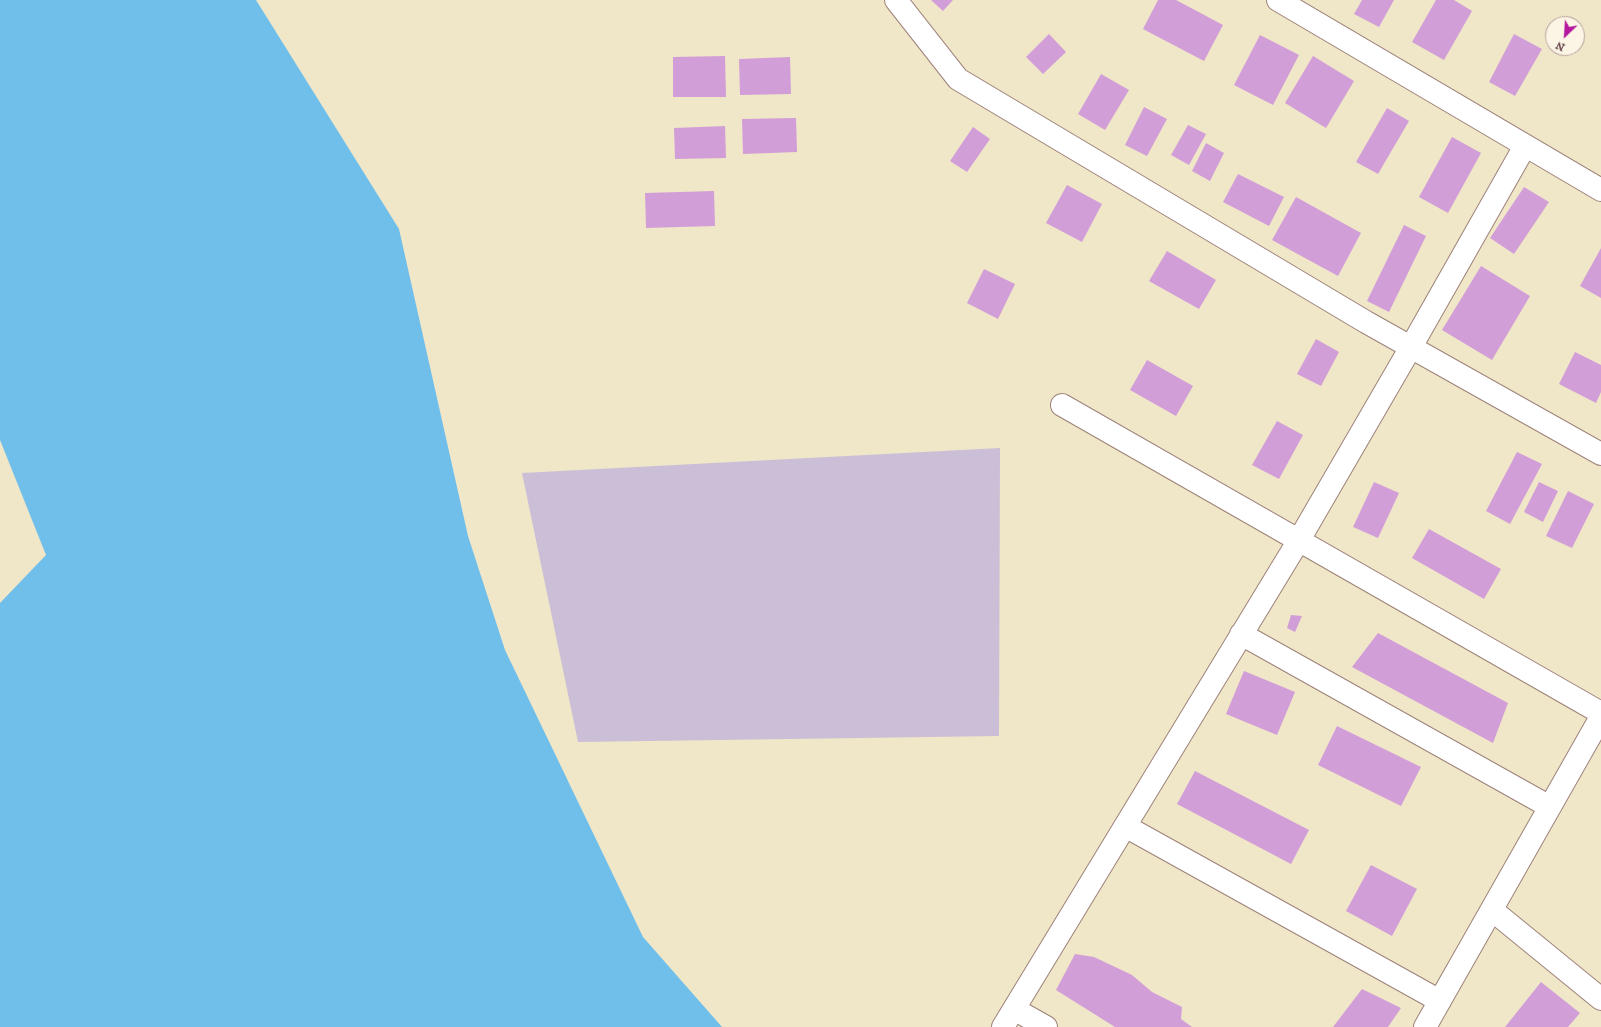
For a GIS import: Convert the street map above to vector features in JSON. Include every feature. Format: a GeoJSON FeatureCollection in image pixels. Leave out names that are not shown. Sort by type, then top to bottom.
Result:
{"type":"FeatureCollection","features":[{"type":"Feature","properties":{"kind":"street"},"geometry":{"type":"LineString","coordinates":[[896,0],[958,78],[1366,322],[1601,454]]}},
{"type":"Feature","properties":{"kind":"street"},"geometry":{"type":"LineString","coordinates":[[1278,0],[1601,190]]}},
{"type":"Feature","properties":{"kind":"street"},"geometry":{"type":"LineString","coordinates":[[1046,1027],[1009,1018],[1299,540],[1525,146]]}},
{"type":"Feature","properties":{"kind":"street"},"geometry":{"type":"LineString","coordinates":[[1062,405],[1601,713]]}},
{"type":"Feature","properties":{"kind":"street"},"geometry":{"type":"LineString","coordinates":[[1241,634],[1550,807]]}},
{"type":"Feature","properties":{"kind":"street"},"geometry":{"type":"LineString","coordinates":[[1425,1027],[1601,717]]}},
{"type":"Feature","properties":{"kind":"street"},"geometry":{"type":"LineString","coordinates":[[1125,826],[1440,1001]]}},
{"type":"Feature","properties":{"kind":"street"},"geometry":{"type":"LineString","coordinates":[[1492,910],[1601,999]]}},
{"type":"Feature","properties":{"kind":"shaded area"},"geometry":{"type":"Polygon","coordinates":[[[1000,448],[999,736],[578,742],[522,473],[1000,448]]]}},
{"type":"Feature","properties":{"kind":"water"},"geometry":{"type":"Polygon","coordinates":[[[0,0],[256,0],[399,229],[468,536],[505,650],[643,937],[722,1027],[0,1027],[0,603],[46,555],[0,440],[0,0]]]}},
{"type":"Feature","properties":{"kind":"building"},"geometry":{"type":"Polygon","coordinates":[[[931,0],[953,0],[943,11],[931,0]]]}},
{"type":"Feature","properties":{"kind":"building"},"geometry":{"type":"Polygon","coordinates":[[[1158,0],[1176,0],[1223,25],[1204,61],[1143,29],[1158,0]]]}},
{"type":"Feature","properties":{"kind":"building"},"geometry":{"type":"Polygon","coordinates":[[[1362,0],[1394,0],[1379,27],[1354,14],[1362,0]]]}},
{"type":"Feature","properties":{"kind":"building"},"geometry":{"type":"Polygon","coordinates":[[[1436,0],[1454,0],[1472,11],[1444,60],[1412,42],[1436,0]]]}},
{"type":"Feature","properties":{"kind":"building"},"geometry":{"type":"Polygon","coordinates":[[[1049,34],[1066,52],[1043,74],[1026,57],[1049,34]]]}},
{"type":"Feature","properties":{"kind":"building"},"geometry":{"type":"Polygon","coordinates":[[[1514,34],[1542,49],[1515,96],[1489,82],[1514,34]]]}},
{"type":"Feature","properties":{"kind":"building"},"geometry":{"type":"Polygon","coordinates":[[[1260,35],[1299,55],[1273,105],[1234,85],[1260,35]]]}},
{"type":"Feature","properties":{"kind":"building"},"geometry":{"type":"Polygon","coordinates":[[[725,56],[726,97],[673,97],[673,57],[725,56]]]}},
{"type":"Feature","properties":{"kind":"building"},"geometry":{"type":"Polygon","coordinates":[[[1313,56],[1354,81],[1326,128],[1285,103],[1313,56]]]}},
{"type":"Feature","properties":{"kind":"building"},"geometry":{"type":"Polygon","coordinates":[[[790,57],[791,94],[740,95],[739,59],[790,57]]]}},
{"type":"Feature","properties":{"kind":"building"},"geometry":{"type":"Polygon","coordinates":[[[1101,74],[1129,90],[1105,130],[1078,114],[1101,74]]]}},
{"type":"Feature","properties":{"kind":"building"},"geometry":{"type":"Polygon","coordinates":[[[1144,107],[1167,119],[1147,156],[1125,145],[1144,107]]]}},
{"type":"Feature","properties":{"kind":"building"},"geometry":{"type":"Polygon","coordinates":[[[1387,108],[1409,121],[1378,174],[1356,162],[1387,108]]]}},
{"type":"Feature","properties":{"kind":"building"},"geometry":{"type":"Polygon","coordinates":[[[796,118],[797,152],[743,154],[742,119],[796,118]]]}},
{"type":"Feature","properties":{"kind":"building"},"geometry":{"type":"Polygon","coordinates":[[[1188,125],[1206,134],[1189,165],[1171,155],[1188,125]]]}},
{"type":"Feature","properties":{"kind":"building"},"geometry":{"type":"Polygon","coordinates":[[[725,126],[726,158],[675,159],[674,128],[725,126]]]}},
{"type":"Feature","properties":{"kind":"building"},"geometry":{"type":"Polygon","coordinates":[[[973,127],[990,139],[967,172],[950,161],[973,127]]]}},
{"type":"Feature","properties":{"kind":"building"},"geometry":{"type":"Polygon","coordinates":[[[1452,137],[1481,153],[1448,213],[1419,197],[1452,137]]]}},
{"type":"Feature","properties":{"kind":"building"},"geometry":{"type":"Polygon","coordinates":[[[1206,143],[1224,153],[1210,181],[1192,171],[1206,143]]]}},
{"type":"Feature","properties":{"kind":"building"},"geometry":{"type":"Polygon","coordinates":[[[1238,174],[1284,197],[1269,226],[1223,202],[1238,174]]]}},
{"type":"Feature","properties":{"kind":"building"},"geometry":{"type":"Polygon","coordinates":[[[1067,185],[1102,204],[1082,242],[1046,223],[1067,185]]]}},
{"type":"Feature","properties":{"kind":"building"},"geometry":{"type":"Polygon","coordinates":[[[1524,187],[1549,202],[1514,254],[1490,238],[1524,187]]]}},
{"type":"Feature","properties":{"kind":"building"},"geometry":{"type":"Polygon","coordinates":[[[714,191],[715,226],[646,228],[645,193],[714,191]]]}},
{"type":"Feature","properties":{"kind":"building"},"geometry":{"type":"Polygon","coordinates":[[[1296,197],[1361,233],[1338,276],[1272,240],[1296,197]]]}},
{"type":"Feature","properties":{"kind":"building"},"geometry":{"type":"Polygon","coordinates":[[[1404,225],[1426,236],[1389,312],[1367,301],[1404,225]]]}},
{"type":"Feature","properties":{"kind":"building"},"geometry":{"type":"Polygon","coordinates":[[[1601,248],[1601,298],[1580,286],[1601,248]]]}},
{"type":"Feature","properties":{"kind":"building"},"geometry":{"type":"Polygon","coordinates":[[[1167,251],[1216,280],[1199,309],[1149,281],[1167,251]]]}},
{"type":"Feature","properties":{"kind":"building"},"geometry":{"type":"Polygon","coordinates":[[[1481,266],[1530,296],[1492,360],[1442,330],[1481,266]]]}},
{"type":"Feature","properties":{"kind":"building"},"geometry":{"type":"Polygon","coordinates":[[[984,269],[1015,284],[998,319],[967,303],[984,269]]]}},
{"type":"Feature","properties":{"kind":"building"},"geometry":{"type":"Polygon","coordinates":[[[1316,339],[1339,352],[1321,386],[1297,374],[1316,339]]]}},
{"type":"Feature","properties":{"kind":"building"},"geometry":{"type":"Polygon","coordinates":[[[1575,352],[1601,365],[1601,392],[1596,403],[1559,384],[1575,352]]]}},
{"type":"Feature","properties":{"kind":"building"},"geometry":{"type":"Polygon","coordinates":[[[1147,360],[1193,386],[1176,416],[1130,390],[1147,360]]]}},
{"type":"Feature","properties":{"kind":"building"},"geometry":{"type":"Polygon","coordinates":[[[1277,421],[1303,435],[1279,479],[1252,465],[1277,421]]]}},
{"type":"Feature","properties":{"kind":"building"},"geometry":{"type":"Polygon","coordinates":[[[1517,452],[1542,464],[1510,524],[1486,511],[1517,452]]]}},
{"type":"Feature","properties":{"kind":"building"},"geometry":{"type":"Polygon","coordinates":[[[1374,482],[1399,493],[1378,538],[1353,527],[1374,482]]]}},
{"type":"Feature","properties":{"kind":"building"},"geometry":{"type":"Polygon","coordinates":[[[1539,482],[1558,491],[1543,522],[1524,512],[1539,482]]]}},
{"type":"Feature","properties":{"kind":"building"},"geometry":{"type":"Polygon","coordinates":[[[1568,491],[1594,504],[1572,548],[1546,536],[1568,491]]]}},
{"type":"Feature","properties":{"kind":"building"},"geometry":{"type":"Polygon","coordinates":[[[1429,529],[1501,569],[1484,599],[1412,558],[1429,529]]]}},
{"type":"Feature","properties":{"kind":"building"},"geometry":{"type":"Polygon","coordinates":[[[1291,615],[1302,616],[1295,632],[1287,628],[1291,615]]]}},
{"type":"Feature","properties":{"kind":"building"},"geometry":{"type":"Polygon","coordinates":[[[1378,633],[1508,703],[1493,743],[1352,667],[1378,633]]]}},
{"type":"Feature","properties":{"kind":"building"},"geometry":{"type":"Polygon","coordinates":[[[1244,671],[1295,692],[1277,735],[1226,714],[1244,671]]]}},
{"type":"Feature","properties":{"kind":"building"},"geometry":{"type":"Polygon","coordinates":[[[1337,726],[1421,767],[1401,806],[1318,765],[1337,726]]]}},
{"type":"Feature","properties":{"kind":"building"},"geometry":{"type":"Polygon","coordinates":[[[1195,771],[1309,830],[1291,864],[1177,804],[1195,771]]]}},
{"type":"Feature","properties":{"kind":"building"},"geometry":{"type":"Polygon","coordinates":[[[1371,865],[1417,889],[1392,936],[1346,911],[1371,865]]]}},
{"type":"Feature","properties":{"kind":"building"},"geometry":{"type":"Polygon","coordinates":[[[1075,954],[1094,957],[1132,975],[1152,992],[1182,1007],[1181,1019],[1192,1027],[1115,1027],[1056,990],[1075,954]]]}},
{"type":"Feature","properties":{"kind":"building"},"geometry":{"type":"Polygon","coordinates":[[[1541,982],[1580,1013],[1568,1027],[1505,1027],[1541,982]]]}},
{"type":"Feature","properties":{"kind":"building"},"geometry":{"type":"Polygon","coordinates":[[[1362,989],[1401,1008],[1388,1027],[1333,1027],[1362,989]]]}}]}
